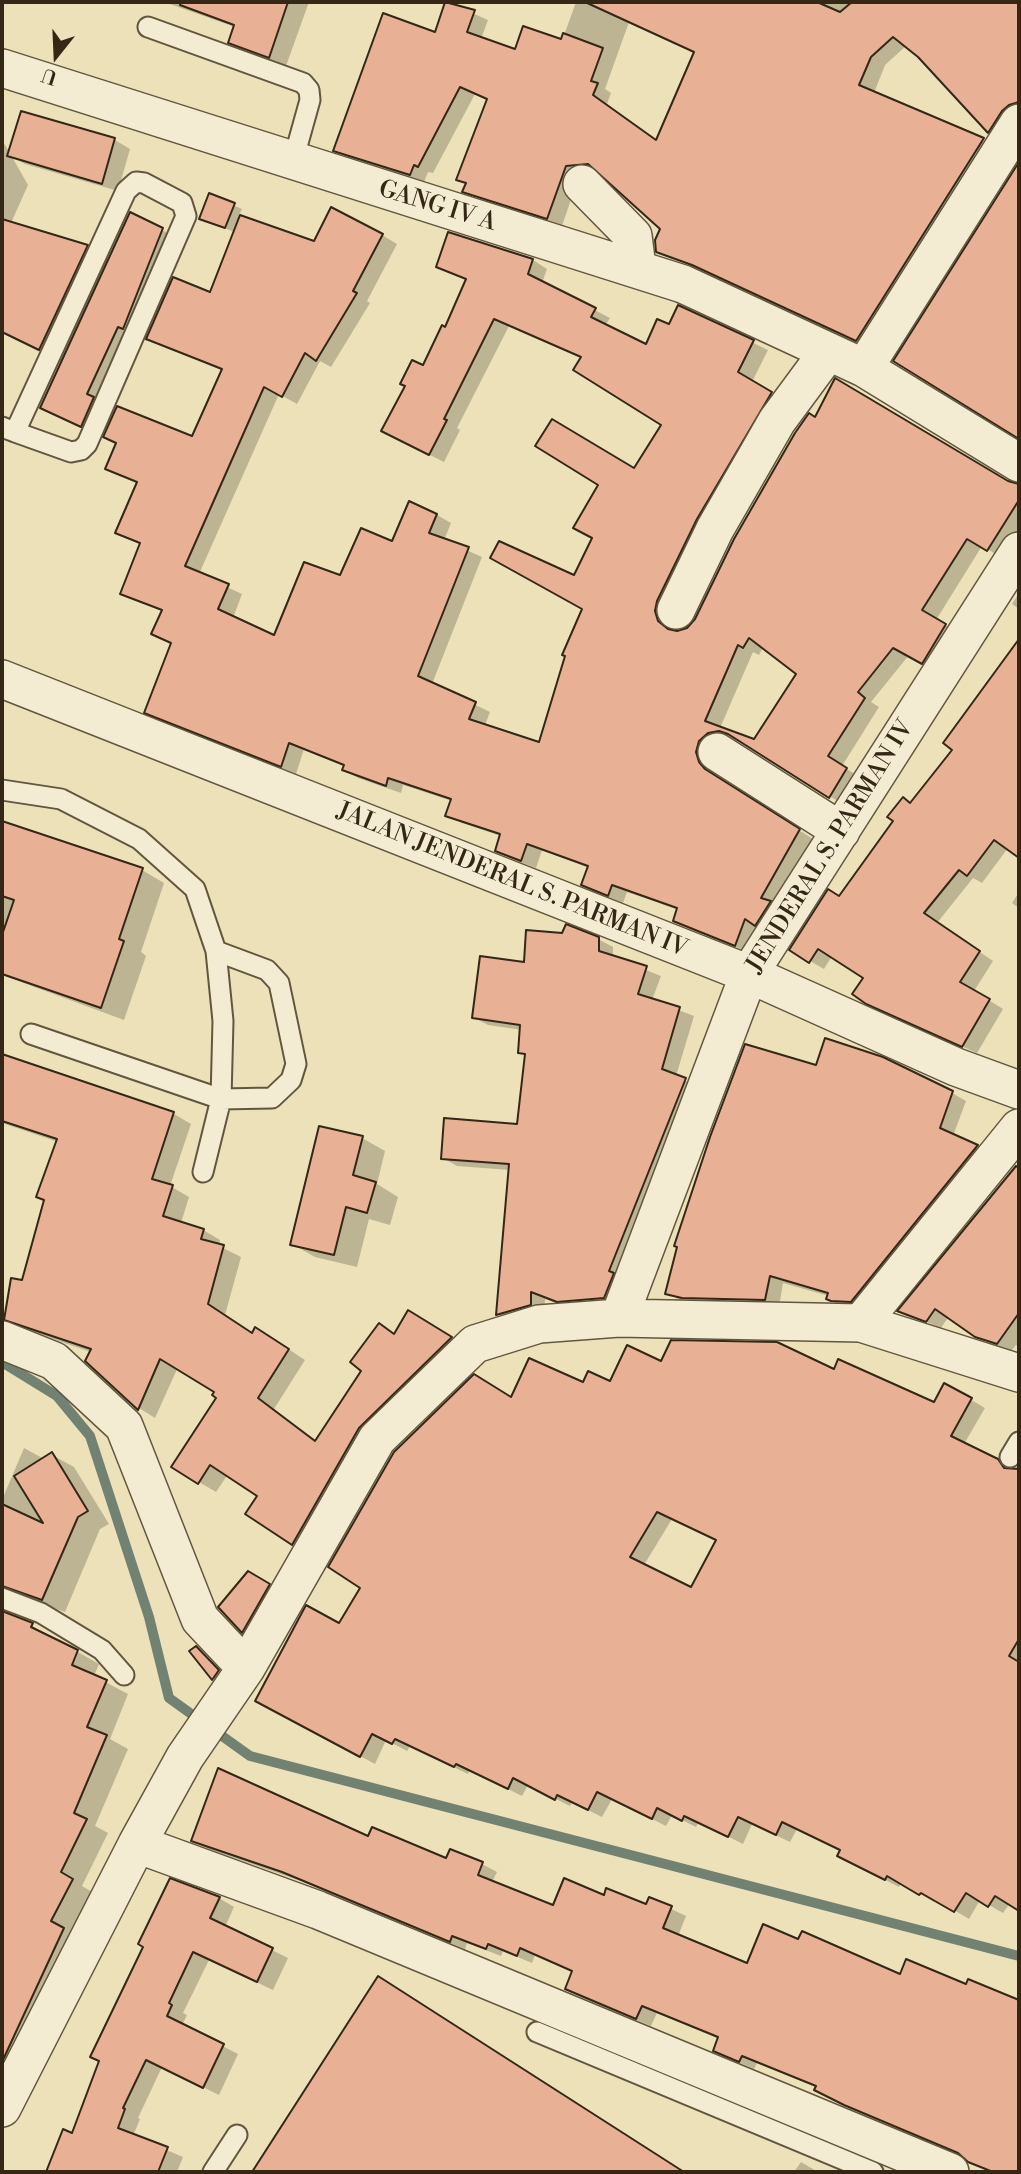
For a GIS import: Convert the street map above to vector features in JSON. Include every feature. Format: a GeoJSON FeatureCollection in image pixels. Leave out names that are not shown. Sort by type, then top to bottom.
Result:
{"type":"FeatureCollection","features":[{"type":"Feature","properties":{"kind":"street","name":"GANG IV A"},"geometry":{"type":"LineString","coordinates":[[2,68],[684,284],[864,368],[1019,463]]}},
{"type":"Feature","properties":{"kind":"street"},"geometry":{"type":"LineString","coordinates":[[864,368],[1019,123]]}},
{"type":"Feature","properties":{"kind":"street"},"geometry":{"type":"LineString","coordinates":[[582,184],[634,236],[637,267]]}},
{"type":"Feature","properties":{"kind":"street"},"geometry":{"type":"LineString","coordinates":[[676,610],[715,529],[777,421],[828,352]]}},
{"type":"Feature","properties":{"kind":"street","name":"JENDERAL S. PARMAN IV"},"geometry":{"type":"LineString","coordinates":[[619,1318],[748,974],[1019,551]]}},
{"type":"Feature","properties":{"kind":"street","name":"JALAN JENDERAL S. PARMAN IV"},"geometry":{"type":"LineString","coordinates":[[2,679],[748,974],[956,1067],[1019,1090]]}},
{"type":"Feature","properties":{"kind":"street"},"geometry":{"type":"LineString","coordinates":[[717,752],[841,831]]}},
{"type":"Feature","properties":{"kind":"street"},"geometry":{"type":"LineString","coordinates":[[861,1323],[1019,1128]]}},
{"type":"Feature","properties":{"kind":"street"},"geometry":{"type":"LineString","coordinates":[[2,2108],[137,1844],[185,1757],[246,1668],[377,1439],[475,1344],[539,1324],[619,1318],[861,1323],[1019,1373]]}},
{"type":"Feature","properties":{"kind":"street"},"geometry":{"type":"LineString","coordinates":[[2,1340],[54,1361],[124,1426],[201,1619],[246,1668]]}},
{"type":"Feature","properties":{"kind":"street"},"geometry":{"type":"LineString","coordinates":[[137,1844],[317,1910],[950,2172]]}},
{"type":"Feature","properties":{"kind":"lane"},"geometry":{"type":"LineString","coordinates":[[148,27],[303,83],[309,90],[310,100],[293,161]]}},
{"type":"Feature","properties":{"kind":"lane"},"geometry":{"type":"LineString","coordinates":[[136,182],[144,183],[182,204],[186,216],[88,444],[81,450],[71,452],[9,430],[126,191],[136,182]]}},
{"type":"Feature","properties":{"kind":"lane"},"geometry":{"type":"LineString","coordinates":[[2,790],[61,799],[139,839],[195,889],[216,951],[223,1021],[221,1099],[203,1172]]}},
{"type":"Feature","properties":{"kind":"lane"},"geometry":{"type":"LineString","coordinates":[[31,1034],[221,1099],[272,1098],[284,1090],[296,1064],[274,975],[216,951]]}},
{"type":"Feature","properties":{"kind":"lane"},"geometry":{"type":"LineString","coordinates":[[2,1598],[41,1613],[102,1650],[124,1675]]}},
{"type":"Feature","properties":{"kind":"lane"},"geometry":{"type":"LineString","coordinates":[[537,2032],[873,2172]]}},
{"type":"Feature","properties":{"kind":"lane"},"geometry":{"type":"LineString","coordinates":[[213,2172],[237,2135]]}},
{"type":"Feature","properties":{"kind":"building"},"geometry":{"type":"Polygon","coordinates":[[[181,2],[288,2],[269,58],[228,43],[234,25],[180,5],[181,2]]]}},
{"type":"Feature","properties":{"kind":"building"},"geometry":{"type":"Polygon","coordinates":[[[445,2],[475,10],[467,32],[515,49],[523,26],[561,39],[563,33],[603,48],[591,81],[598,83],[593,95],[656,140],[694,52],[585,2],[817,2],[840,12],[852,2],[1019,2],[1019,102],[1002,111],[988,133],[918,57],[893,37],[871,57],[859,85],[984,138],[856,341],[692,265],[656,252],[655,240],[660,229],[588,164],[566,166],[547,219],[462,192],[466,183],[456,180],[487,99],[460,87],[418,167],[414,165],[410,175],[333,151],[383,13],[435,32],[445,2]]]}},
{"type":"Feature","properties":{"kind":"building"},"geometry":{"type":"Polygon","coordinates":[[[21,111],[115,138],[102,184],[7,156],[21,111]]]}},
{"type":"Feature","properties":{"kind":"building"},"geometry":{"type":"Polygon","coordinates":[[[1019,162],[1019,439],[893,361],[1019,162]]]}},
{"type":"Feature","properties":{"kind":"building"},"geometry":{"type":"Polygon","coordinates":[[[209,193],[235,203],[225,228],[199,219],[209,193]]]}},
{"type":"Feature","properties":{"kind":"building"},"geometry":{"type":"Polygon","coordinates":[[[331,207],[383,234],[353,291],[357,293],[316,361],[305,353],[282,397],[264,387],[185,566],[229,584],[218,609],[274,635],[304,562],[340,575],[361,528],[392,541],[409,501],[437,514],[429,533],[469,547],[418,676],[476,702],[469,719],[539,742],[565,656],[562,655],[582,609],[490,558],[499,541],[574,575],[592,538],[573,528],[598,485],[535,446],[552,419],[634,468],[661,425],[573,370],[581,357],[494,319],[429,455],[381,431],[405,386],[400,384],[412,360],[423,365],[442,325],[445,327],[466,279],[436,267],[448,232],[533,259],[528,274],[596,308],[591,317],[646,344],[657,319],[669,324],[678,305],[754,340],[738,372],[772,392],[697,519],[657,601],[655,611],[658,621],[668,629],[677,631],[687,628],[695,619],[734,539],[795,433],[809,413],[815,417],[835,378],[1008,481],[1019,484],[1019,500],[987,551],[967,539],[922,610],[946,624],[922,664],[893,648],[858,692],[865,698],[828,756],[847,768],[829,798],[728,734],[719,731],[708,733],[699,741],[696,752],[705,769],[800,829],[761,898],[771,901],[755,926],[745,919],[735,946],[673,921],[677,908],[612,885],[608,896],[581,885],[588,866],[527,844],[521,861],[495,851],[500,834],[445,816],[451,799],[388,778],[386,786],[342,770],[344,765],[289,743],[281,767],[144,713],[171,643],[151,634],[162,610],[120,594],[140,543],[115,533],[137,482],[105,469],[116,443],[103,437],[117,406],[192,436],[222,369],[146,339],[173,277],[210,292],[240,215],[314,241],[331,207]],[[749,638],[743,648],[738,645],[705,721],[754,739],[796,674],[749,638]]]}},
{"type":"Feature","properties":{"kind":"building"},"geometry":{"type":"Polygon","coordinates":[[[130,212],[163,228],[123,329],[118,327],[87,394],[94,397],[81,427],[40,408],[130,212]]]}},
{"type":"Feature","properties":{"kind":"building"},"geometry":{"type":"Polygon","coordinates":[[[2,219],[88,245],[39,350],[2,332],[2,219]]]}},
{"type":"Feature","properties":{"kind":"building"},"geometry":{"type":"Polygon","coordinates":[[[1019,639],[1019,858],[994,840],[967,876],[959,870],[924,913],[980,951],[960,982],[990,999],[962,1047],[866,1004],[852,994],[863,978],[818,949],[809,963],[789,950],[828,889],[839,896],[893,821],[887,817],[903,797],[910,803],[952,750],[943,743],[1019,639]]]}},
{"type":"Feature","properties":{"kind":"building"},"geometry":{"type":"Polygon","coordinates":[[[2,821],[143,868],[119,939],[124,941],[101,1008],[2,974],[2,935],[14,900],[2,896],[2,821]]]}},
{"type":"Feature","properties":{"kind":"building"},"geometry":{"type":"Polygon","coordinates":[[[566,924],[599,937],[599,951],[647,966],[638,994],[680,1007],[662,1069],[686,1078],[609,1271],[614,1273],[604,1298],[557,1302],[531,1292],[531,1305],[496,1315],[509,1164],[441,1159],[444,1118],[517,1124],[525,1054],[518,1053],[520,1025],[472,1018],[480,956],[524,962],[526,930],[562,933],[566,924]]]}},
{"type":"Feature","properties":{"kind":"building"},"geometry":{"type":"Polygon","coordinates":[[[825,1038],[883,1057],[953,1091],[940,1128],[978,1145],[851,1302],[831,1301],[826,1299],[828,1293],[770,1276],[765,1300],[682,1298],[665,1294],[677,1247],[674,1246],[710,1137],[745,1044],[816,1065],[825,1038]]]}},
{"type":"Feature","properties":{"kind":"building"},"geometry":{"type":"Polygon","coordinates":[[[2,1054],[174,1112],[152,1179],[173,1185],[163,1216],[204,1229],[201,1239],[224,1245],[208,1304],[252,1333],[255,1327],[289,1349],[258,1398],[315,1441],[361,1371],[350,1362],[379,1323],[394,1334],[408,1310],[452,1337],[359,1428],[292,1545],[245,1514],[257,1496],[210,1465],[198,1484],[171,1467],[216,1398],[212,1395],[214,1392],[160,1359],[138,1410],[85,1361],[91,1349],[4,1320],[11,1278],[22,1280],[44,1200],[36,1197],[57,1139],[2,1121],[2,1054]]]}},
{"type":"Feature","properties":{"kind":"building"},"geometry":{"type":"Polygon","coordinates":[[[319,1126],[363,1136],[353,1175],[376,1182],[367,1213],[346,1207],[334,1255],[290,1245],[319,1126]]]}},
{"type":"Feature","properties":{"kind":"building"},"geometry":{"type":"Polygon","coordinates":[[[1016,1166],[1019,1168],[1019,1313],[997,1344],[975,1337],[935,1309],[926,1322],[897,1311],[1016,1166]]]}},
{"type":"Feature","properties":{"kind":"building"},"geometry":{"type":"Polygon","coordinates":[[[671,1340],[777,1342],[834,1369],[838,1359],[934,1402],[944,1383],[972,1398],[951,1436],[998,1459],[1004,1468],[1019,1469],[1019,1639],[1009,1656],[1019,1662],[1019,1911],[995,1896],[988,1907],[966,1893],[954,1912],[887,1876],[885,1880],[837,1856],[840,1850],[782,1822],[776,1835],[738,1817],[728,1837],[684,1816],[682,1821],[657,1808],[652,1819],[597,1792],[588,1810],[557,1795],[555,1800],[513,1778],[508,1789],[395,1739],[392,1744],[372,1734],[360,1757],[255,1701],[306,1605],[339,1623],[360,1588],[328,1567],[394,1452],[474,1374],[511,1397],[529,1358],[583,1382],[588,1371],[610,1381],[627,1345],[661,1361],[671,1340]],[[657,1512],[630,1557],[691,1587],[716,1540],[657,1512]]]}},
{"type":"Feature","properties":{"kind":"building"},"geometry":{"type":"Polygon","coordinates":[[[52,1452],[88,1511],[78,1517],[42,1600],[2,1586],[2,1504],[43,1523],[14,1476],[52,1452]]]}},
{"type":"Feature","properties":{"kind":"building"},"geometry":{"type":"Polygon","coordinates":[[[248,1571],[270,1584],[242,1633],[218,1607],[248,1571]]]}},
{"type":"Feature","properties":{"kind":"building"},"geometry":{"type":"Polygon","coordinates":[[[2,1611],[33,1623],[31,1627],[78,1650],[72,1665],[107,1680],[87,1727],[107,1735],[74,1813],[87,1819],[61,1872],[73,1879],[51,1921],[64,1928],[2,2062],[2,1611]]]}},
{"type":"Feature","properties":{"kind":"building"},"geometry":{"type":"Polygon","coordinates":[[[196,1646],[219,1670],[212,1680],[189,1651],[196,1646]]]}},
{"type":"Feature","properties":{"kind":"building"},"geometry":{"type":"Polygon","coordinates":[[[218,1768],[368,1836],[372,1827],[446,1858],[450,1849],[483,1862],[478,1875],[553,1905],[564,1878],[604,1895],[606,1888],[646,1904],[649,1897],[672,1906],[663,1928],[747,1963],[763,1924],[798,1939],[802,1931],[900,1974],[906,1959],[966,1984],[968,1979],[1019,2000],[1019,2172],[993,2172],[968,2162],[958,2153],[844,2105],[814,2090],[816,2086],[742,2056],[739,2062],[713,2051],[718,2037],[642,2006],[636,2019],[565,1989],[572,1971],[520,1948],[517,1956],[488,1944],[486,1949],[452,1936],[450,1942],[282,1872],[191,1841],[218,1768]]]}},
{"type":"Feature","properties":{"kind":"building"},"geometry":{"type":"Polygon","coordinates":[[[170,1878],[220,1897],[210,1918],[273,1948],[257,1982],[193,1952],[169,2003],[172,2005],[167,2016],[224,2044],[203,2088],[146,2060],[123,2108],[125,2109],[118,2128],[168,2147],[158,2172],[46,2172],[63,2129],[72,2133],[99,2061],[90,2057],[143,1947],[138,1944],[170,1878]]]}},
{"type":"Feature","properties":{"kind":"building"},"geometry":{"type":"Polygon","coordinates":[[[378,1976],[684,2172],[252,2172],[378,1976]]]}},
{"type":"Feature","properties":{"kind":"waterway"},"geometry":{"type":"LineString","coordinates":[[2,1362],[57,1396],[90,1436],[149,1617],[169,1698],[250,1756],[1019,1956]]}}]}
